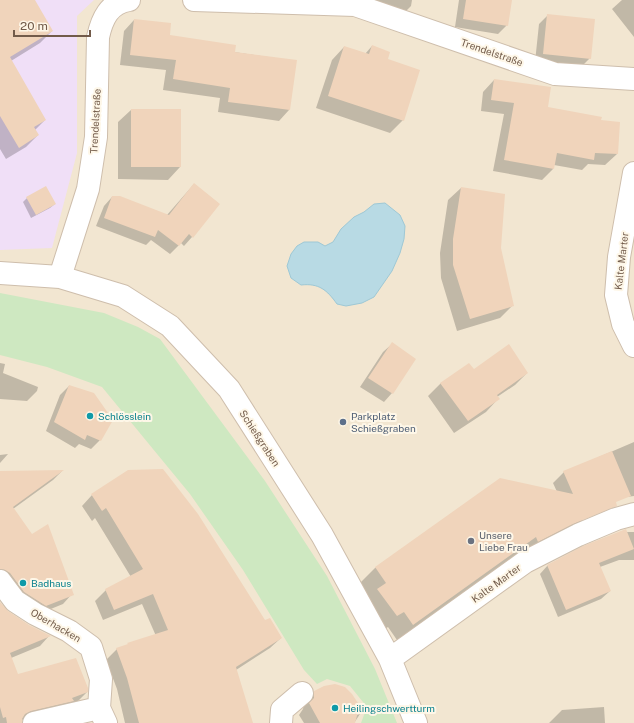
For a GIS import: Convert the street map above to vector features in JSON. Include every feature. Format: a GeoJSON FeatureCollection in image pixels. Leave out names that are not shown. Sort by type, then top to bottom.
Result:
{"type":"FeatureCollection","features":[{"type":"Feature","properties":{"kind":"street","name":"Trendelstraße"},"geometry":{"type":"LineString","coordinates":[[60,277],[88,189],[96,137],[98,37],[102,21],[111,9],[123,1],[129,0]]}},
{"type":"Feature","properties":{"kind":"street","name":"Trendelstraße"},"geometry":{"type":"LineString","coordinates":[[194,0],[355,3],[555,74],[634,79]]}},
{"type":"Feature","properties":{"kind":"street","name":"Kalte Marter"},"geometry":{"type":"LineString","coordinates":[[634,173],[619,257],[616,295],[623,324],[634,346]]}},
{"type":"Feature","properties":{"kind":"street","name":"Schießgraben"},"geometry":{"type":"LineString","coordinates":[[0,273],[60,277],[123,296],[170,326],[229,389],[322,535],[390,659],[416,723]]}},
{"type":"Feature","properties":{"kind":"street","name":"Kalte Marter"},"geometry":{"type":"LineString","coordinates":[[390,659],[525,562],[584,532],[616,519],[634,514]]}},
{"type":"Feature","properties":{"kind":"street","name":"Oberhacken"},"geometry":{"type":"LineString","coordinates":[[0,581],[15,601],[35,614],[69,631],[91,647],[100,679],[102,716]]}},
{"type":"Feature","properties":{"kind":"street"},"geometry":{"type":"LineString","coordinates":[[281,723],[282,710],[302,693]]}},
{"type":"Feature","properties":{"kind":"street"},"geometry":{"type":"LineString","coordinates":[[34,723],[102,716]]}},
{"type":"Feature","properties":{"kind":"shaded area"},"geometry":{"type":"Polygon","coordinates":[[[0,0],[634,0],[634,723],[0,723],[0,0]]]}},
{"type":"Feature","properties":{"kind":"shaded area"},"geometry":{"type":"Polygon","coordinates":[[[0,0],[94,0],[77,16],[77,153],[52,248],[0,250],[0,0]]]}},
{"type":"Feature","properties":{"kind":"green space"},"geometry":{"type":"Polygon","coordinates":[[[0,293],[104,313],[138,327],[160,339],[265,481],[327,576],[375,669],[397,723],[361,723],[367,707],[350,686],[327,679],[317,684],[304,670],[243,570],[190,494],[102,387],[47,367],[0,355],[0,293]]]}},
{"type":"Feature","properties":{"kind":"water"},"geometry":{"type":"Polygon","coordinates":[[[385,203],[400,215],[405,226],[404,239],[392,271],[374,297],[362,303],[346,306],[337,304],[322,288],[313,285],[301,285],[291,278],[287,266],[291,254],[297,246],[304,242],[318,242],[325,246],[333,242],[341,229],[354,217],[364,212],[374,204],[385,203]]]}},
{"type":"Feature","properties":{"kind":"building"},"geometry":{"type":"Polygon","coordinates":[[[0,0],[35,0],[53,31],[10,57],[46,120],[34,127],[39,135],[19,148],[0,116],[0,0]]]}},
{"type":"Feature","properties":{"kind":"building"},"geometry":{"type":"Polygon","coordinates":[[[466,0],[512,0],[508,26],[463,19],[466,0]]]}},
{"type":"Feature","properties":{"kind":"building"},"geometry":{"type":"Polygon","coordinates":[[[547,14],[595,19],[591,59],[543,54],[547,14]]]}},
{"type":"Feature","properties":{"kind":"building"},"geometry":{"type":"Polygon","coordinates":[[[134,19],[171,23],[170,35],[236,45],[235,52],[297,60],[290,110],[228,102],[230,88],[173,79],[176,60],[130,55],[134,19]]]}},
{"type":"Feature","properties":{"kind":"building"},"geometry":{"type":"Polygon","coordinates":[[[372,45],[390,52],[388,59],[420,70],[404,121],[328,96],[344,46],[369,54],[372,45]]]}},
{"type":"Feature","properties":{"kind":"building"},"geometry":{"type":"Polygon","coordinates":[[[494,79],[551,87],[548,107],[602,117],[601,120],[620,122],[618,154],[595,153],[594,160],[557,153],[554,169],[504,160],[514,103],[491,100],[494,79]]]}},
{"type":"Feature","properties":{"kind":"building"},"geometry":{"type":"Polygon","coordinates":[[[131,109],[181,109],[181,167],[131,167],[131,109]]]}},
{"type":"Feature","properties":{"kind":"building"},"geometry":{"type":"Polygon","coordinates":[[[194,183],[220,204],[193,238],[189,234],[179,246],[158,230],[155,237],[104,218],[112,196],[120,196],[169,215],[194,183]]]}},
{"type":"Feature","properties":{"kind":"building"},"geometry":{"type":"Polygon","coordinates":[[[46,186],[56,204],[36,215],[26,197],[46,186]]]}},
{"type":"Feature","properties":{"kind":"building"},"geometry":{"type":"Polygon","coordinates":[[[461,187],[505,194],[501,248],[514,306],[470,319],[453,265],[453,239],[461,187]]]}},
{"type":"Feature","properties":{"kind":"building"},"geometry":{"type":"Polygon","coordinates":[[[392,342],[416,359],[393,394],[368,378],[392,342]]]}},
{"type":"Feature","properties":{"kind":"building"},"geometry":{"type":"Polygon","coordinates":[[[509,344],[528,373],[497,395],[500,399],[468,421],[440,383],[469,363],[474,369],[509,344]]]}},
{"type":"Feature","properties":{"kind":"building","name":"Schlösslein"},"geometry":{"type":"Polygon","coordinates":[[[69,385],[94,393],[113,420],[101,441],[87,435],[85,440],[54,422],[69,385]]]}},
{"type":"Feature","properties":{"kind":"building","name":"Unsere Liebe Frau"},"geometry":{"type":"Polygon","coordinates":[[[612,451],[631,496],[616,502],[617,506],[573,524],[538,542],[536,537],[413,625],[404,612],[397,616],[377,589],[386,583],[375,567],[500,478],[573,494],[563,471],[612,451]]]}},
{"type":"Feature","properties":{"kind":"building"},"geometry":{"type":"Polygon","coordinates":[[[163,469],[198,514],[265,620],[270,618],[282,638],[236,667],[253,723],[139,723],[127,678],[116,648],[168,630],[153,594],[114,610],[105,589],[143,569],[106,508],[102,511],[91,494],[128,470],[163,469]]]}},
{"type":"Feature","properties":{"kind":"building"},"geometry":{"type":"Polygon","coordinates":[[[64,470],[13,507],[32,534],[48,524],[74,595],[46,606],[24,592],[10,573],[0,569],[0,471],[64,470]]]}},
{"type":"Feature","properties":{"kind":"building"},"geometry":{"type":"Polygon","coordinates":[[[626,529],[634,549],[599,563],[611,591],[566,610],[547,565],[583,546],[626,529]]]}},
{"type":"Feature","properties":{"kind":"building"},"geometry":{"type":"Polygon","coordinates":[[[0,602],[8,611],[29,625],[51,636],[10,653],[18,674],[76,658],[88,688],[88,692],[72,698],[74,701],[31,711],[25,714],[22,719],[22,723],[7,723],[6,717],[3,718],[0,707],[0,602]]]}},
{"type":"Feature","properties":{"kind":"building","name":"Heilingschwertturm"},"geometry":{"type":"Polygon","coordinates":[[[335,684],[345,687],[358,703],[358,712],[355,723],[320,723],[309,703],[314,698],[314,691],[324,686],[335,684]]]}},
{"type":"Feature","properties":{"kind":"place","name":"Schlösslein"},"geometry":{"type":"Point","coordinates":[90,416]}},
{"type":"Feature","properties":{"kind":"place","name":"Parkplatz Schießgraben"},"geometry":{"type":"Point","coordinates":[343,422]}},
{"type":"Feature","properties":{"kind":"place","name":"Unsere Liebe Frau"},"geometry":{"type":"Point","coordinates":[471,541]}},
{"type":"Feature","properties":{"kind":"place","name":"Badhaus"},"geometry":{"type":"Point","coordinates":[23,583]}},
{"type":"Feature","properties":{"kind":"place","name":"Heilingschwertturm"},"geometry":{"type":"Point","coordinates":[335,708]}}]}
